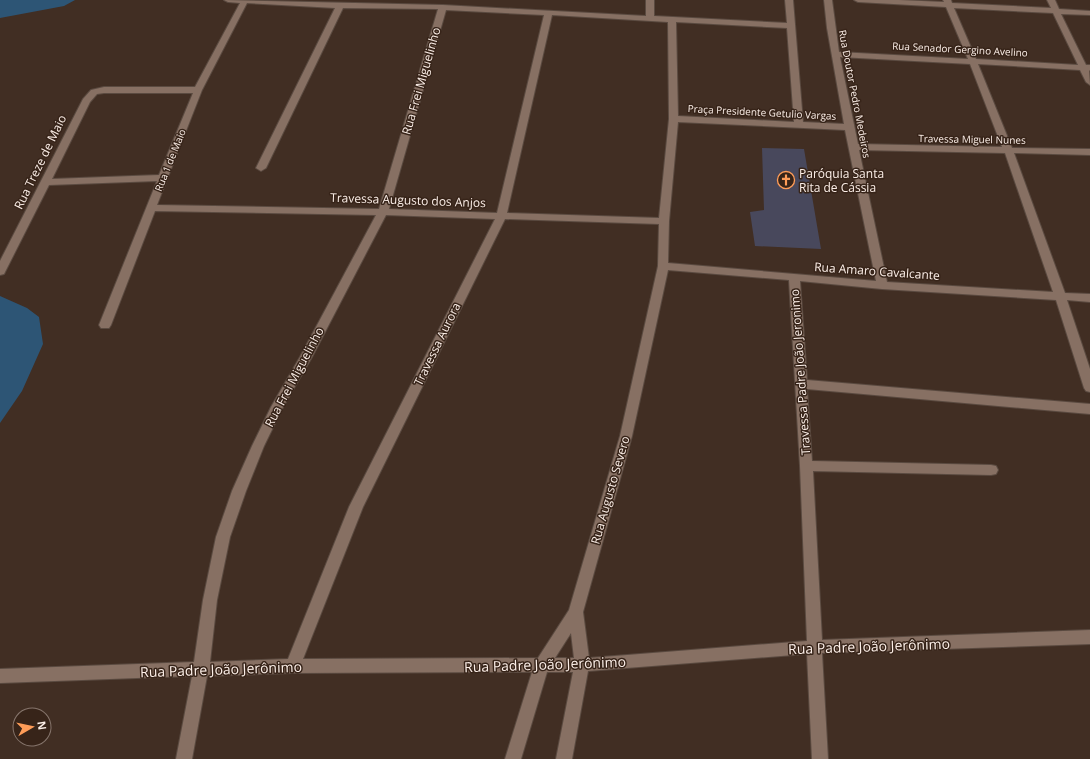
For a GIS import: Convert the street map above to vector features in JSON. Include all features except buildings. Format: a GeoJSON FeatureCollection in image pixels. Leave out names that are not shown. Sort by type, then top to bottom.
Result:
{"type":"FeatureCollection","features":[{"type":"Feature","properties":{"kind":"street"},"geometry":{"type":"LineString","coordinates":[[228,0],[340,5],[426,3],[443,7],[650,17],[792,26]]}},
{"type":"Feature","properties":{"kind":"street","name":"Rua 1 de Maio"},"geometry":{"type":"LineString","coordinates":[[105,324],[198,90],[245,0]]}},
{"type":"Feature","properties":{"kind":"street"},"geometry":{"type":"LineString","coordinates":[[650,0],[650,17]]}},
{"type":"Feature","properties":{"kind":"street"},"geometry":{"type":"LineString","coordinates":[[789,0],[799,124]]}},
{"type":"Feature","properties":{"kind":"street","name":"Rua Doutor Pedro Medeiros"},"geometry":{"type":"LineString","coordinates":[[828,0],[849,128],[882,285]]}},
{"type":"Feature","properties":{"kind":"street"},"geometry":{"type":"LineString","coordinates":[[858,0],[948,2],[1090,13]]}},
{"type":"Feature","properties":{"kind":"street"},"geometry":{"type":"LineString","coordinates":[[1051,0],[1086,68],[1090,82]]}},
{"type":"Feature","properties":{"kind":"street"},"geometry":{"type":"LineString","coordinates":[[948,2],[1009,151],[1061,296],[1090,388]]}},
{"type":"Feature","properties":{"kind":"street"},"geometry":{"type":"LineString","coordinates":[[261,168],[340,5]]}},
{"type":"Feature","properties":{"kind":"street","name":"Rua Frei Miguelinho"},"geometry":{"type":"LineString","coordinates":[[184,759],[201,669],[210,600],[223,537],[239,491],[258,446],[277,407],[306,357],[382,212],[443,7]]}},
{"type":"Feature","properties":{"kind":"street","name":"Travessa Aurora"},"geometry":{"type":"LineString","coordinates":[[293,666],[356,507],[501,216],[549,12]]}},
{"type":"Feature","properties":{"kind":"street","name":"Praça Presidente Getulio Vargas"},"geometry":{"type":"LineString","coordinates":[[664,221],[674,119],[672,19]]}},
{"type":"Feature","properties":{"kind":"street","name":"Rua Senador Gergino Avelino"},"geometry":{"type":"LineString","coordinates":[[836,54],[1086,68]]}},
{"type":"Feature","properties":{"kind":"street","name":"Rua Treze de Maio"},"geometry":{"type":"LineString","coordinates":[[0,272],[90,94],[99,91],[198,90]]}},
{"type":"Feature","properties":{"kind":"street","name":"Praça Presidente Getulio Vargas"},"geometry":{"type":"LineString","coordinates":[[674,119],[799,124],[849,128]]}},
{"type":"Feature","properties":{"kind":"street","name":"Travessa Miguel Nunes"},"geometry":{"type":"LineString","coordinates":[[854,147],[1090,152]]}},
{"type":"Feature","properties":{"kind":"street"},"geometry":{"type":"LineString","coordinates":[[45,182],[163,178]]}},
{"type":"Feature","properties":{"kind":"street","name":"Travessa Augusto dos Anjos"},"geometry":{"type":"LineString","coordinates":[[151,208],[382,212],[664,221]]}},
{"type":"Feature","properties":{"kind":"street","name":"Rua Augusto Severo"},"geometry":{"type":"LineString","coordinates":[[564,759],[582,665],[576,612],[626,436],[663,266],[664,221]]}},
{"type":"Feature","properties":{"kind":"street","name":"Rua Amaro Cavalcante"},"geometry":{"type":"LineString","coordinates":[[663,266],[882,285],[1090,298]]}},
{"type":"Feature","properties":{"kind":"street","name":"Travessa Padre João Jeronimo"},"geometry":{"type":"LineString","coordinates":[[794,278],[806,466],[813,647],[820,759]]}},
{"type":"Feature","properties":{"kind":"street"},"geometry":{"type":"LineString","coordinates":[[801,384],[1090,410]]}},
{"type":"Feature","properties":{"kind":"street"},"geometry":{"type":"LineString","coordinates":[[806,466],[991,470]]}},
{"type":"Feature","properties":{"kind":"street"},"geometry":{"type":"LineString","coordinates":[[513,759],[541,666],[576,612]]}},
{"type":"Feature","properties":{"kind":"street","name":"Rua Padre João Jerônimo"},"geometry":{"type":"LineString","coordinates":[[0,676],[293,666],[582,665],[813,647],[1090,637]]}},
{"type":"Feature","properties":{"kind":"water"},"geometry":{"type":"Polygon","coordinates":[[[0,0],[75,0],[64,6],[0,18],[0,0]]]}},
{"type":"Feature","properties":{"kind":"water"},"geometry":{"type":"Polygon","coordinates":[[[0,296],[27,308],[39,317],[43,344],[22,391],[0,423],[0,296]]]}},
{"type":"Feature","properties":{"kind":"place","name":"Paróquia Santa Rita de Cássia"},"geometry":{"type":"Point","coordinates":[786,180]}}]}
